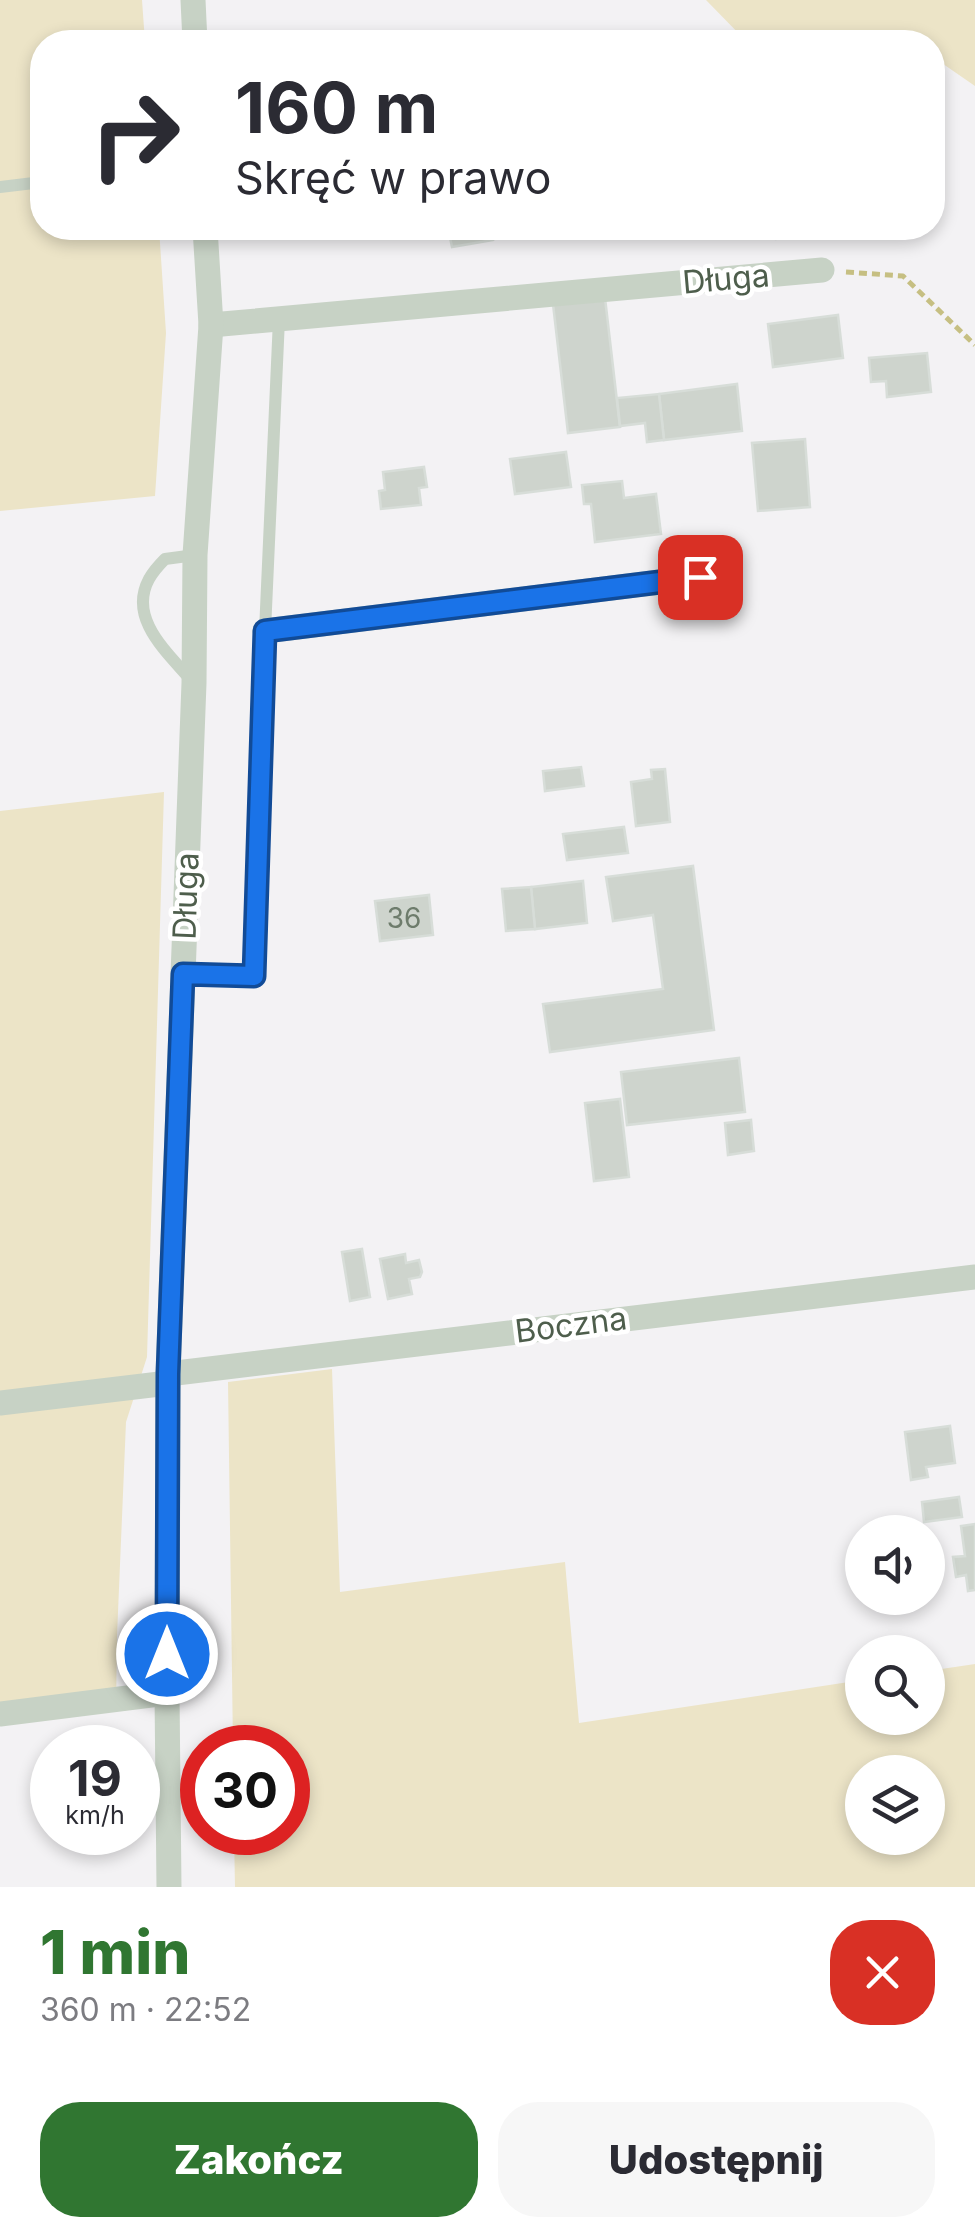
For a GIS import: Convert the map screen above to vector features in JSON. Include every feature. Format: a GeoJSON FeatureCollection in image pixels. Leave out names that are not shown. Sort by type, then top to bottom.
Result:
{"type":"FeatureCollection","features":[{"type":"Feature","properties":{"kind":"street"},"geometry":{"type":"LineString","coordinates":[[192,0],[194,30]]}},
{"type":"Feature","properties":{"kind":"street","name":"Długa"},"geometry":{"type":"LineString","coordinates":[[169,1887],[168,1378],[194,683],[195,555],[211,325],[207,240]]}},
{"type":"Feature","properties":{"kind":"street","name":"Długa"},"geometry":{"type":"LineString","coordinates":[[211,325],[822,270]]}},
{"type":"Feature","properties":{"kind":"street"},"geometry":{"type":"LineString","coordinates":[[265,631],[700,577]]}},
{"type":"Feature","properties":{"kind":"street","name":"Boczna"},"geometry":{"type":"LineString","coordinates":[[0,1402],[975,1277]]}},
{"type":"Feature","properties":{"kind":"street"},"geometry":{"type":"LineString","coordinates":[[0,1714],[167,1692]]}},
{"type":"Feature","properties":{"kind":"lane"},"geometry":{"type":"LineString","coordinates":[[0,186],[30,183]]}},
{"type":"Feature","properties":{"kind":"lane"},"geometry":{"type":"LineString","coordinates":[[183,974],[254,976],[279,319]]}},
{"type":"Feature","properties":{"kind":"lane"},"geometry":{"type":"LineString","coordinates":[[194,683],[147,626],[142,597],[149,578],[164,559],[195,555]]}},
{"type":"Feature","properties":{"kind":"path"},"geometry":{"type":"LineString","coordinates":[[822,270],[903,276],[975,345]]}},
{"type":"Feature","properties":{"kind":"shaded area"},"geometry":{"type":"Polygon","coordinates":[[[0,0],[142,0],[144,30],[30,30],[30,240],[160,240],[166,333],[155,496],[0,511],[0,0]]]}},
{"type":"Feature","properties":{"kind":"shaded area"},"geometry":{"type":"Polygon","coordinates":[[[706,0],[975,0],[975,86],[945,65],[945,30],[735,30],[706,0]]]}},
{"type":"Feature","properties":{"kind":"shaded area"},"geometry":{"type":"Polygon","coordinates":[[[164,792],[147,1357],[126,1422],[116,1709],[0,1723],[0,811],[164,792]]]}},
{"type":"Feature","properties":{"kind":"shaded area"},"geometry":{"type":"Polygon","coordinates":[[[332,1369],[340,1592],[565,1562],[579,1723],[845,1683],[845,1735],[945,1735],[945,1668],[975,1664],[975,1887],[235,1887],[234,1855],[310,1855],[310,1725],[233,1725],[228,1382],[332,1369]]]}},
{"type":"Feature","properties":{"kind":"building"},"geometry":{"type":"Polygon","coordinates":[[[451,240],[493,240],[452,247],[451,240]]]}},
{"type":"Feature","properties":{"kind":"building"},"geometry":{"type":"Polygon","coordinates":[[[605,298],[620,427],[568,433],[553,304],[605,298]]]}},
{"type":"Feature","properties":{"kind":"building"},"geometry":{"type":"Polygon","coordinates":[[[838,315],[843,358],[773,367],[768,324],[838,315]]]}},
{"type":"Feature","properties":{"kind":"building"},"geometry":{"type":"Polygon","coordinates":[[[927,353],[931,392],[887,397],[886,381],[871,382],[869,358],[927,353]]]}},
{"type":"Feature","properties":{"kind":"building"},"geometry":{"type":"Polygon","coordinates":[[[737,384],[742,431],[664,440],[659,394],[737,384]]]}},
{"type":"Feature","properties":{"kind":"building"},"geometry":{"type":"Polygon","coordinates":[[[659,394],[664,440],[647,442],[645,423],[620,426],[617,398],[659,394]]]}},
{"type":"Feature","properties":{"kind":"building"},"geometry":{"type":"Polygon","coordinates":[[[805,439],[810,507],[758,511],[752,443],[805,439]]]}},
{"type":"Feature","properties":{"kind":"building"},"geometry":{"type":"Polygon","coordinates":[[[566,452],[571,487],[515,494],[510,459],[566,452]]]}},
{"type":"Feature","properties":{"kind":"building"},"geometry":{"type":"Polygon","coordinates":[[[424,467],[427,487],[419,488],[421,505],[381,509],[383,472],[424,467]]]}},
{"type":"Feature","properties":{"kind":"building"},"geometry":{"type":"Polygon","coordinates":[[[622,481],[624,498],[656,494],[661,534],[595,542],[591,504],[584,504],[582,485],[622,481]]]}},
{"type":"Feature","properties":{"kind":"building"},"geometry":{"type":"Polygon","coordinates":[[[581,767],[584,786],[545,791],[543,771],[581,767]]]}},
{"type":"Feature","properties":{"kind":"building"},"geometry":{"type":"Polygon","coordinates":[[[665,769],[670,822],[636,826],[631,782],[652,779],[651,770],[665,769]]]}},
{"type":"Feature","properties":{"kind":"building"},"geometry":{"type":"Polygon","coordinates":[[[624,827],[628,853],[567,860],[563,834],[624,827]]]}},
{"type":"Feature","properties":{"kind":"building"},"geometry":{"type":"Polygon","coordinates":[[[693,866],[714,1030],[550,1052],[543,1004],[663,989],[653,915],[613,921],[606,877],[693,866]]]}},
{"type":"Feature","properties":{"kind":"building"},"geometry":{"type":"Polygon","coordinates":[[[583,881],[587,923],[535,929],[531,887],[583,881]]]}},
{"type":"Feature","properties":{"kind":"building"},"geometry":{"type":"Polygon","coordinates":[[[531,887],[535,929],[506,931],[502,889],[531,887]]]}},
{"type":"Feature","properties":{"kind":"building"},"geometry":{"type":"Polygon","coordinates":[[[429,895],[433,935],[380,941],[375,901],[429,895]]]}},
{"type":"Feature","properties":{"kind":"building"},"geometry":{"type":"Polygon","coordinates":[[[739,1058],[745,1112],[627,1125],[621,1072],[739,1058]]]}},
{"type":"Feature","properties":{"kind":"building"},"geometry":{"type":"Polygon","coordinates":[[[620,1099],[629,1177],[594,1181],[585,1103],[620,1099]]]}},
{"type":"Feature","properties":{"kind":"building"},"geometry":{"type":"Polygon","coordinates":[[[751,1120],[754,1151],[728,1155],[725,1123],[751,1120]]]}},
{"type":"Feature","properties":{"kind":"building"},"geometry":{"type":"Polygon","coordinates":[[[362,1249],[370,1297],[350,1301],[342,1252],[362,1249]]]}},
{"type":"Feature","properties":{"kind":"building"},"geometry":{"type":"Polygon","coordinates":[[[405,1254],[406,1263],[419,1260],[422,1272],[420,1277],[409,1279],[412,1294],[388,1299],[380,1259],[405,1254]]]}},
{"type":"Feature","properties":{"kind":"building"},"geometry":{"type":"Polygon","coordinates":[[[950,1426],[955,1463],[926,1467],[928,1477],[911,1480],[905,1432],[950,1426]]]}},
{"type":"Feature","properties":{"kind":"building"},"geometry":{"type":"Polygon","coordinates":[[[959,1497],[962,1517],[945,1519],[945,1515],[923,1515],[922,1502],[959,1497]]]}},
{"type":"Feature","properties":{"kind":"building"},"geometry":{"type":"Polygon","coordinates":[[[975,1524],[975,1590],[968,1591],[966,1575],[956,1577],[953,1557],[965,1556],[961,1526],[975,1524]]]}},
{"type":"Feature","properties":{"kind":"route"},"geometry":{"type":"LineString","coordinates":[[167,1654],[168,1374],[183,974],[254,976],[265,631],[700,577]]}}]}
